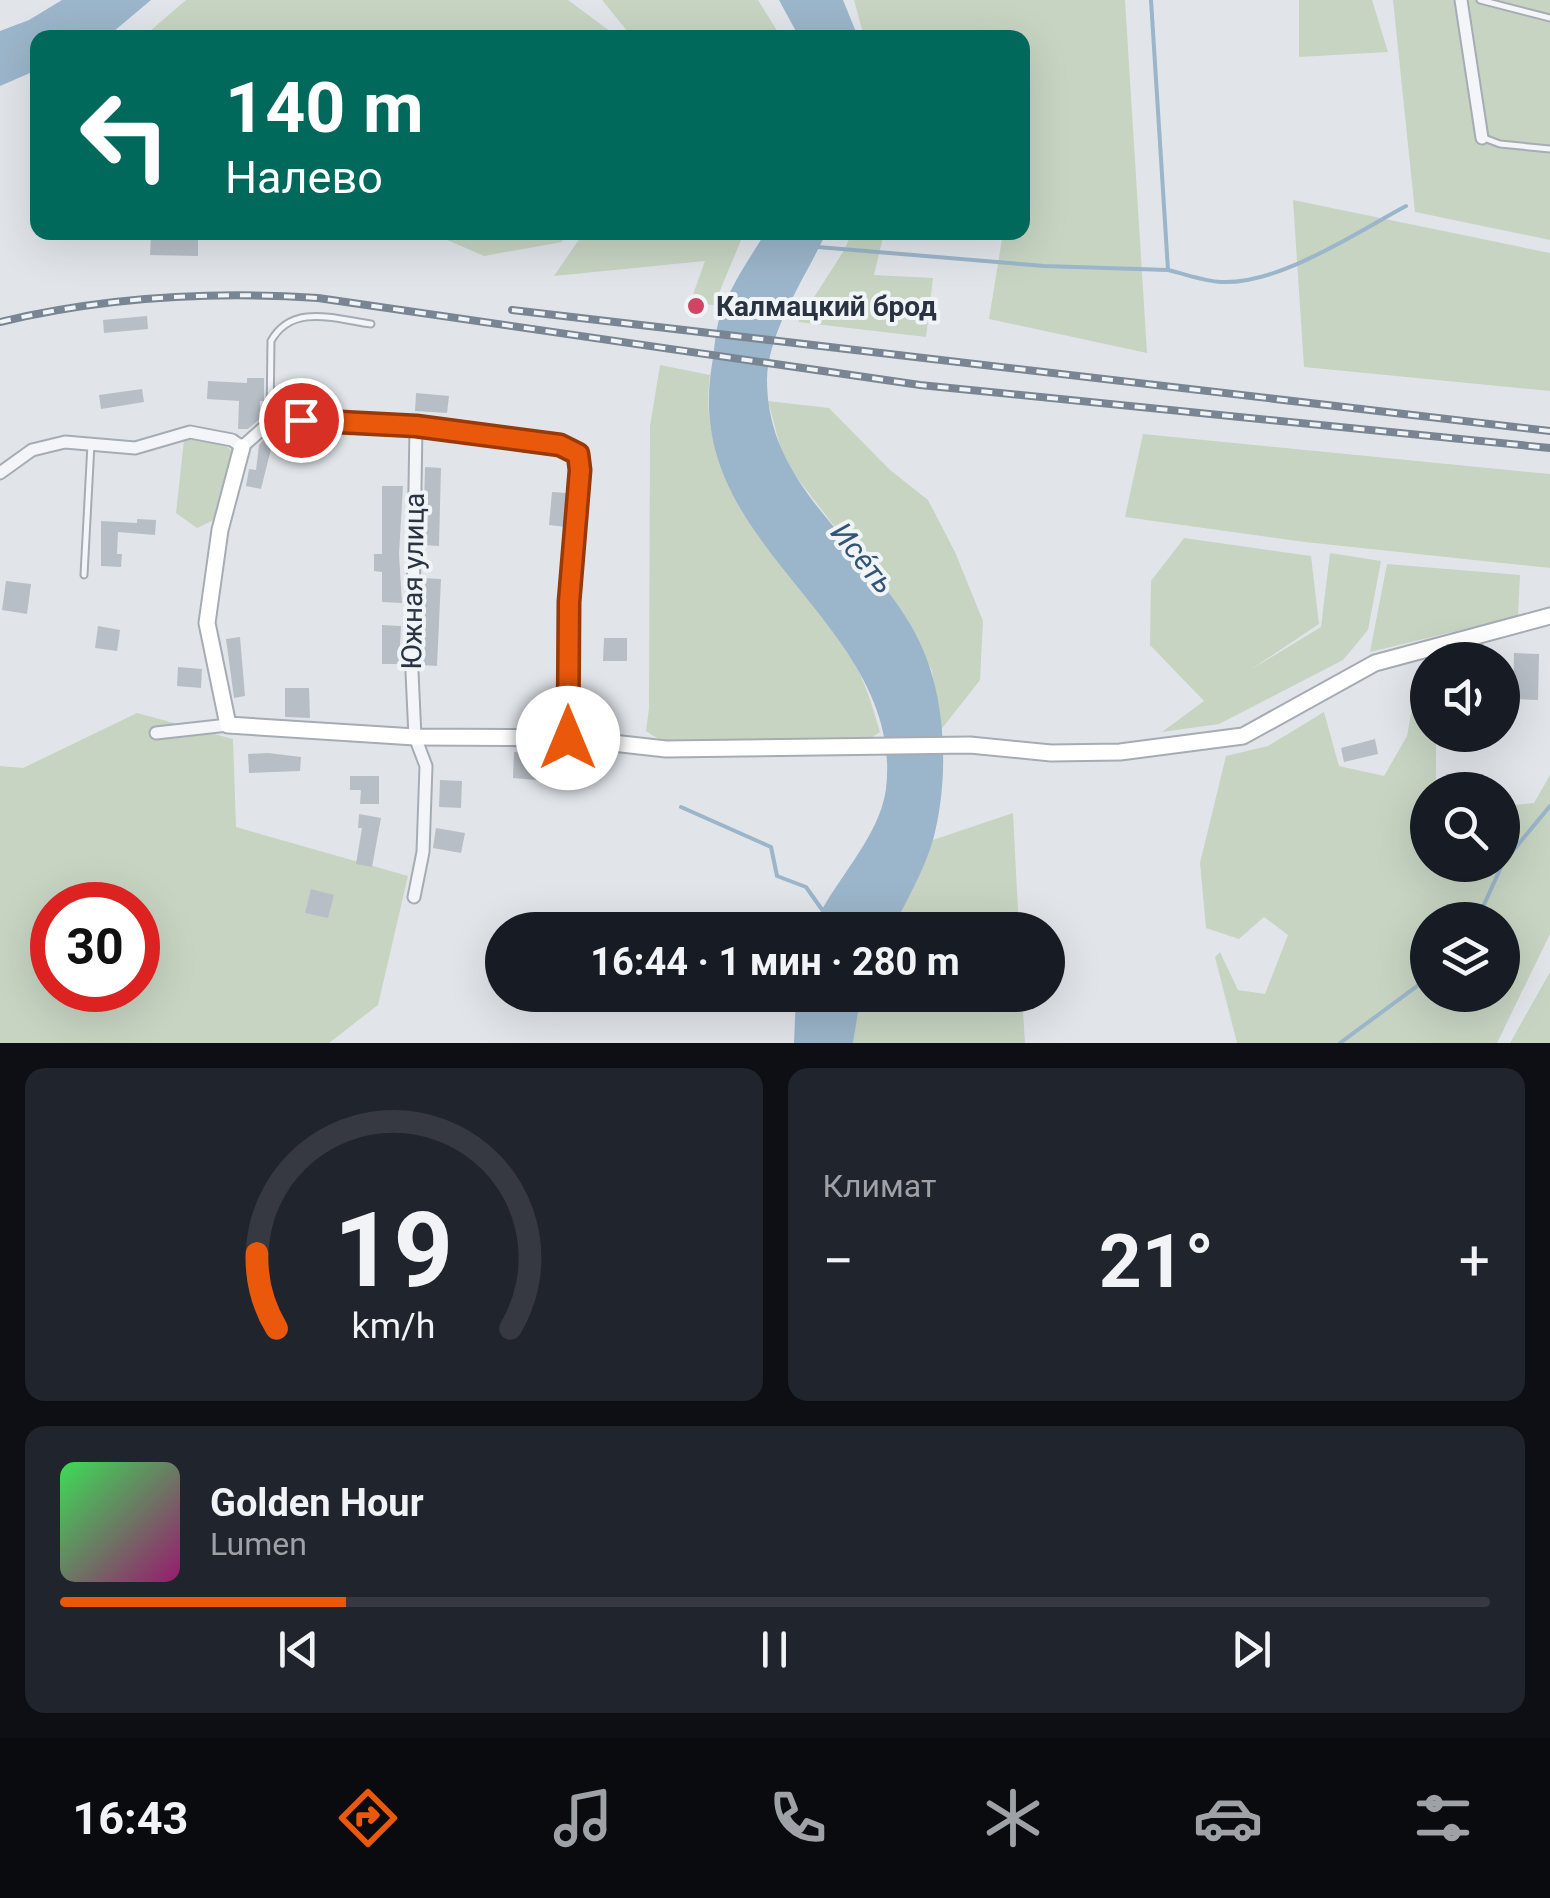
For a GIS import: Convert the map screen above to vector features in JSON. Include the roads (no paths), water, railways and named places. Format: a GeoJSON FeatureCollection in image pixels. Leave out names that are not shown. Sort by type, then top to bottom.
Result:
{"type":"FeatureCollection","features":[{"type":"Feature","properties":{"kind":"street"},"geometry":{"type":"LineString","coordinates":[[1461,0],[1482,138]]}},
{"type":"Feature","properties":{"kind":"street"},"geometry":{"type":"LineString","coordinates":[[228,726],[207,623],[220,530],[242,448],[270,422],[416,426],[560,445],[578,454],[569,602],[568,738]]}},
{"type":"Feature","properties":{"kind":"street","name":"Южная улица"},"geometry":{"type":"LineString","coordinates":[[414,897],[424,852],[426,766],[415,737],[411,604],[416,426]]}},
{"type":"Feature","properties":{"kind":"street"},"geometry":{"type":"LineString","coordinates":[[0,472],[32,450],[65,442],[135,448],[190,432],[232,440],[242,448]]}},
{"type":"Feature","properties":{"kind":"street"},"geometry":{"type":"LineString","coordinates":[[156,733],[228,726],[415,737],[568,738],[666,749],[970,746],[1051,753],[1148,748],[1243,736],[1375,663],[1550,616]]}},
{"type":"Feature","properties":{"kind":"lane"},"geometry":{"type":"LineString","coordinates":[[1480,0],[1550,18]]}},
{"type":"Feature","properties":{"kind":"lane"},"geometry":{"type":"LineString","coordinates":[[1482,138],[1500,144],[1550,149]]}},
{"type":"Feature","properties":{"kind":"lane"},"geometry":{"type":"LineString","coordinates":[[270,422],[271,341],[277,330],[302,315],[371,324]]}},
{"type":"Feature","properties":{"kind":"lane"},"geometry":{"type":"LineString","coordinates":[[84,575],[91,444]]}},
{"type":"Feature","properties":{"kind":"water"},"geometry":{"type":"Polygon","coordinates":[[[62,0],[151,0],[115,30],[30,30],[30,73],[0,86],[0,31],[29,20],[62,0]]]}},
{"type":"Feature","properties":{"kind":"water"},"geometry":{"type":"Polygon","coordinates":[[[779,0],[843,0],[855,30],[795,30],[779,0]]]}},
{"type":"Feature","properties":{"kind":"water"},"geometry":{"type":"Polygon","coordinates":[[[761,240],[822,240],[774,342],[767,380],[769,404],[781,447],[802,486],[906,617],[930,667],[943,741],[942,793],[933,840],[901,912],[821,912],[865,844],[882,808],[886,789],[885,740],[871,696],[849,655],[760,539],[735,499],[717,456],[711,431],[710,383],[719,318],[761,240]]]}},
{"type":"Feature","properties":{"kind":"water"},"geometry":{"type":"Polygon","coordinates":[[[795,1012],[858,1012],[853,1043],[794,1043],[795,1012]]]}},
{"type":"Feature","properties":{"kind":"waterway"},"geometry":{"type":"LineString","coordinates":[[1151,0],[1168,270],[1221,282],[1267,275],[1317,255],[1406,206]]}},
{"type":"Feature","properties":{"kind":"waterway"},"geometry":{"type":"LineString","coordinates":[[818,247],[1044,266],[1168,270]]}},
{"type":"Feature","properties":{"kind":"waterway"},"geometry":{"type":"LineString","coordinates":[[1520,842],[1550,806]]}},
{"type":"Feature","properties":{"kind":"waterway"},"geometry":{"type":"LineString","coordinates":[[681,807],[771,847],[777,876],[806,887],[823,911]]}},
{"type":"Feature","properties":{"kind":"waterway"},"geometry":{"type":"LineString","coordinates":[[1485,902],[1494,882]]}},
{"type":"Feature","properties":{"kind":"waterway"},"geometry":{"type":"LineString","coordinates":[[1340,1043],[1410,991]]}},
{"type":"Feature","properties":{"kind":"railway"},"geometry":{"type":"LineString","coordinates":[[0,322],[158,298],[318,298],[920,385],[1550,448]]}},
{"type":"Feature","properties":{"kind":"railway"},"geometry":{"type":"LineString","coordinates":[[512,310],[1550,431]]}},
{"type":"Feature","properties":{"kind":"place","name":"Калмацкий брод"},"geometry":{"type":"Point","coordinates":[696,306]}},
{"type":"Feature","properties":{"kind":"water label","name":"Исе́ть"},"geometry":{"type":"Point","coordinates":[863,558]}}]}
